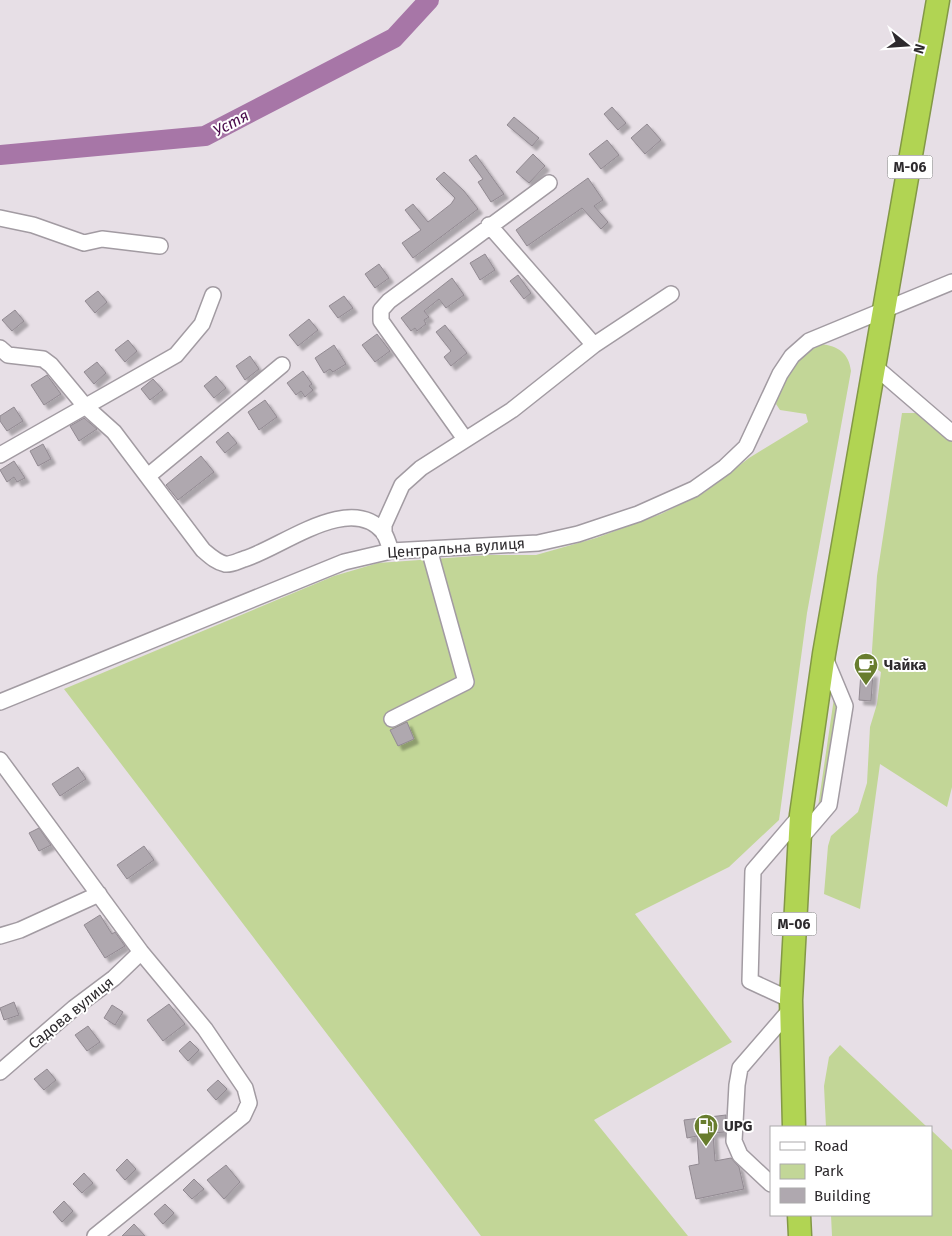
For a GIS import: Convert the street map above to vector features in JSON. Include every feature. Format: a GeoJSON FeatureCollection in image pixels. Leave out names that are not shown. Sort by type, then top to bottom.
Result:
{"type":"FeatureCollection","features":[{"type":"Feature","properties":{"kind":"highway","name":"М-06"},"geometry":{"type":"LineString","coordinates":[[794,1126],[791,1004],[801,815],[824,654],[938,0]]}},
{"type":"Feature","properties":{"kind":"highway"},"geometry":{"type":"LineString","coordinates":[[799,1216],[800,1236]]}},
{"type":"Feature","properties":{"kind":"street"},"geometry":{"type":"LineString","coordinates":[[465,439],[381,321],[381,310],[390,301],[489,226],[549,183]]}},
{"type":"Feature","properties":{"kind":"street"},"geometry":{"type":"LineString","coordinates":[[0,218],[33,225],[84,243],[102,239],[160,246]]}},
{"type":"Feature","properties":{"kind":"street"},"geometry":{"type":"LineString","coordinates":[[489,226],[594,345]]}},
{"type":"Feature","properties":{"kind":"street","name":"Центральна вулиця"},"geometry":{"type":"LineString","coordinates":[[0,702],[344,562],[391,551],[538,543],[578,534],[638,514],[694,489],[725,467],[746,447],[780,374],[792,356],[809,341],[951,283]]}},
{"type":"Feature","properties":{"kind":"street"},"geometry":{"type":"LineString","coordinates":[[391,551],[384,534],[384,525],[402,485],[422,468],[512,410],[594,345],[671,294]]}},
{"type":"Feature","properties":{"kind":"street"},"geometry":{"type":"LineString","coordinates":[[0,455],[176,355],[202,324],[213,295]]}},
{"type":"Feature","properties":{"kind":"street"},"geometry":{"type":"LineString","coordinates":[[0,348],[8,355],[43,359],[85,406],[114,432],[203,550],[215,561],[227,564],[253,557],[309,528],[342,518],[357,518],[371,522],[384,534]]}},
{"type":"Feature","properties":{"kind":"street"},"geometry":{"type":"LineString","coordinates":[[148,476],[282,365]]}},
{"type":"Feature","properties":{"kind":"street"},"geometry":{"type":"LineString","coordinates":[[873,365],[952,433]]}},
{"type":"Feature","properties":{"kind":"street"},"geometry":{"type":"LineString","coordinates":[[392,719],[466,682],[429,549]]}},
{"type":"Feature","properties":{"kind":"street"},"geometry":{"type":"LineString","coordinates":[[799,840],[829,805],[845,706],[824,654]]}},
{"type":"Feature","properties":{"kind":"street"},"geometry":{"type":"LineString","coordinates":[[0,760],[141,952],[205,1029],[245,1088],[249,1103],[243,1116],[94,1236]]}},
{"type":"Feature","properties":{"kind":"street"},"geometry":{"type":"LineString","coordinates":[[770,1183],[740,1154],[734,1141],[737,1084],[740,1068],[791,1004],[750,981],[753,871],[801,815]]}},
{"type":"Feature","properties":{"kind":"street"},"geometry":{"type":"LineString","coordinates":[[0,936],[20,930],[99,894]]}},
{"type":"Feature","properties":{"kind":"street","name":"Садова вулиця"},"geometry":{"type":"LineString","coordinates":[[0,1072],[74,1008],[114,978],[141,952]]}},
{"type":"Feature","properties":{"kind":"green space"},"geometry":{"type":"Polygon","coordinates":[[[821,344],[842,352],[848,359],[851,371],[807,613],[779,820],[729,867],[635,914],[732,1042],[594,1120],[688,1236],[481,1236],[64,689],[334,576],[378,563],[489,555],[536,555],[596,538],[661,514],[705,492],[749,458],[808,422],[806,414],[780,410],[776,404],[787,376],[797,360],[812,348],[821,344]]]}},
{"type":"Feature","properties":{"kind":"green space"},"geometry":{"type":"Polygon","coordinates":[[[902,413],[921,413],[952,441],[952,787],[947,807],[880,764],[860,909],[824,894],[828,846],[831,836],[858,812],[867,783],[870,727],[877,704],[881,672],[871,665],[877,576],[902,413]]]}},
{"type":"Feature","properties":{"kind":"green space"},"geometry":{"type":"Polygon","coordinates":[[[834,698],[840,704],[824,803],[818,807],[834,698]]]}},
{"type":"Feature","properties":{"kind":"green space"},"geometry":{"type":"Polygon","coordinates":[[[840,1045],[926,1126],[826,1126],[824,1086],[829,1057],[840,1045]]]}},
{"type":"Feature","properties":{"kind":"green space"},"geometry":{"type":"Polygon","coordinates":[[[932,1131],[952,1150],[952,1236],[832,1236],[831,1216],[932,1216],[932,1131]]]}},
{"type":"Feature","properties":{"kind":"building"},"geometry":{"type":"Polygon","coordinates":[[[612,107],[626,123],[618,130],[604,114],[612,107]]]}},
{"type":"Feature","properties":{"kind":"building"},"geometry":{"type":"Polygon","coordinates":[[[514,117],[539,138],[532,146],[507,125],[514,117]]]}},
{"type":"Feature","properties":{"kind":"building"},"geometry":{"type":"Polygon","coordinates":[[[647,124],[661,140],[645,154],[631,138],[647,124]]]}},
{"type":"Feature","properties":{"kind":"building"},"geometry":{"type":"Polygon","coordinates":[[[607,140],[619,155],[601,169],[589,154],[607,140]]]}},
{"type":"Feature","properties":{"kind":"building"},"geometry":{"type":"Polygon","coordinates":[[[533,154],[545,166],[529,183],[516,172],[533,154]]]}},
{"type":"Feature","properties":{"kind":"building"},"geometry":{"type":"Polygon","coordinates":[[[476,155],[504,194],[491,202],[478,182],[483,179],[469,160],[476,155]]]}},
{"type":"Feature","properties":{"kind":"building"},"geometry":{"type":"Polygon","coordinates":[[[444,172],[464,191],[478,209],[413,258],[402,243],[421,230],[405,210],[413,204],[428,222],[451,204],[455,198],[436,179],[444,172]]]}},
{"type":"Feature","properties":{"kind":"building"},"geometry":{"type":"Polygon","coordinates":[[[588,178],[603,200],[594,206],[608,222],[601,229],[582,208],[527,246],[516,230],[588,178]]]}},
{"type":"Feature","properties":{"kind":"building"},"geometry":{"type":"Polygon","coordinates":[[[485,254],[495,270],[480,280],[470,263],[485,254]]]}},
{"type":"Feature","properties":{"kind":"building"},"geometry":{"type":"Polygon","coordinates":[[[379,264],[389,278],[375,288],[365,274],[379,264]]]}},
{"type":"Feature","properties":{"kind":"building"},"geometry":{"type":"Polygon","coordinates":[[[518,275],[531,293],[524,299],[510,281],[518,275]]]}},
{"type":"Feature","properties":{"kind":"building"},"geometry":{"type":"Polygon","coordinates":[[[452,278],[464,295],[446,308],[439,299],[424,311],[429,317],[424,320],[426,324],[417,331],[415,328],[411,331],[401,318],[452,278]]]}},
{"type":"Feature","properties":{"kind":"building"},"geometry":{"type":"Polygon","coordinates":[[[98,291],[107,302],[95,313],[85,301],[98,291]]]}},
{"type":"Feature","properties":{"kind":"building"},"geometry":{"type":"Polygon","coordinates":[[[344,296],[353,308],[338,318],[329,306],[344,296]]]}},
{"type":"Feature","properties":{"kind":"building"},"geometry":{"type":"Polygon","coordinates":[[[15,310],[24,321],[12,331],[2,320],[15,310]]]}},
{"type":"Feature","properties":{"kind":"building"},"geometry":{"type":"Polygon","coordinates":[[[309,319],[318,330],[298,346],[289,335],[309,319]]]}},
{"type":"Feature","properties":{"kind":"building"},"geometry":{"type":"Polygon","coordinates":[[[445,325],[467,353],[451,366],[444,357],[451,351],[436,332],[445,325]]]}},
{"type":"Feature","properties":{"kind":"building"},"geometry":{"type":"Polygon","coordinates":[[[377,334],[390,351],[375,362],[362,345],[377,334]]]}},
{"type":"Feature","properties":{"kind":"building"},"geometry":{"type":"Polygon","coordinates":[[[128,340],[137,351],[125,362],[115,350],[128,340]]]}},
{"type":"Feature","properties":{"kind":"building"},"geometry":{"type":"Polygon","coordinates":[[[334,345],[346,364],[333,372],[330,369],[324,373],[315,358],[334,345]]]}},
{"type":"Feature","properties":{"kind":"building"},"geometry":{"type":"Polygon","coordinates":[[[250,356],[259,369],[245,380],[236,366],[250,356]]]}},
{"type":"Feature","properties":{"kind":"building"},"geometry":{"type":"Polygon","coordinates":[[[97,362],[106,373],[94,384],[84,372],[97,362]]]}},
{"type":"Feature","properties":{"kind":"building"},"geometry":{"type":"Polygon","coordinates":[[[303,371],[312,384],[309,386],[313,390],[305,397],[301,391],[296,395],[287,383],[303,371]]]}},
{"type":"Feature","properties":{"kind":"building"},"geometry":{"type":"Polygon","coordinates":[[[47,375],[61,394],[44,405],[31,385],[47,375]]]}},
{"type":"Feature","properties":{"kind":"building"},"geometry":{"type":"Polygon","coordinates":[[[216,376],[226,388],[214,398],[204,386],[216,376]]]}},
{"type":"Feature","properties":{"kind":"building"},"geometry":{"type":"Polygon","coordinates":[[[153,379],[163,390],[150,400],[141,389],[153,379]]]}},
{"type":"Feature","properties":{"kind":"building"},"geometry":{"type":"Polygon","coordinates":[[[265,400],[277,417],[259,430],[248,412],[265,400]]]}},
{"type":"Feature","properties":{"kind":"building"},"geometry":{"type":"Polygon","coordinates":[[[14,407],[23,421],[7,431],[0,421],[0,416],[14,407]]]}},
{"type":"Feature","properties":{"kind":"building"},"geometry":{"type":"Polygon","coordinates":[[[84,418],[97,429],[79,441],[70,426],[84,418]]]}},
{"type":"Feature","properties":{"kind":"building"},"geometry":{"type":"Polygon","coordinates":[[[228,432],[237,443],[225,453],[216,442],[228,432]]]}},
{"type":"Feature","properties":{"kind":"building"},"geometry":{"type":"Polygon","coordinates":[[[43,444],[51,459],[38,466],[30,451],[43,444]]]}},
{"type":"Feature","properties":{"kind":"building"},"geometry":{"type":"Polygon","coordinates":[[[201,456],[214,472],[178,500],[166,485],[201,456]]]}},
{"type":"Feature","properties":{"kind":"building"},"geometry":{"type":"Polygon","coordinates":[[[14,461],[25,478],[17,482],[14,477],[7,482],[0,470],[14,461]]]}},
{"type":"Feature","properties":{"kind":"building","name":"Чайка"},"geometry":{"type":"Polygon","coordinates":[[[861,672],[873,673],[871,701],[859,700],[861,672]]]}},
{"type":"Feature","properties":{"kind":"building"},"geometry":{"type":"Polygon","coordinates":[[[407,722],[414,739],[398,746],[390,730],[407,722]]]}},
{"type":"Feature","properties":{"kind":"building"},"geometry":{"type":"Polygon","coordinates":[[[78,767],[86,779],[60,796],[52,784],[78,767]]]}},
{"type":"Feature","properties":{"kind":"building"},"geometry":{"type":"Polygon","coordinates":[[[39,828],[51,845],[39,851],[29,833],[39,828]]]}},
{"type":"Feature","properties":{"kind":"building"},"geometry":{"type":"Polygon","coordinates":[[[144,846],[154,860],[127,879],[117,865],[144,846]]]}},
{"type":"Feature","properties":{"kind":"building"},"geometry":{"type":"Polygon","coordinates":[[[100,915],[112,934],[115,932],[125,946],[105,958],[84,925],[100,915]]]}},
{"type":"Feature","properties":{"kind":"building"},"geometry":{"type":"Polygon","coordinates":[[[14,1002],[19,1015],[4,1020],[0,1008],[14,1002]]]}},
{"type":"Feature","properties":{"kind":"building"},"geometry":{"type":"Polygon","coordinates":[[[169,1004],[185,1024],[163,1041],[147,1020],[169,1004]]]}},
{"type":"Feature","properties":{"kind":"building"},"geometry":{"type":"Polygon","coordinates":[[[112,1005],[123,1012],[115,1025],[104,1018],[112,1005]]]}},
{"type":"Feature","properties":{"kind":"building"},"geometry":{"type":"Polygon","coordinates":[[[88,1026],[100,1042],[87,1051],[75,1035],[88,1026]]]}},
{"type":"Feature","properties":{"kind":"building"},"geometry":{"type":"Polygon","coordinates":[[[190,1041],[199,1050],[188,1061],[179,1051],[190,1041]]]}},
{"type":"Feature","properties":{"kind":"building"},"geometry":{"type":"Polygon","coordinates":[[[47,1069],[56,1080],[44,1090],[34,1079],[47,1069]]]}},
{"type":"Feature","properties":{"kind":"building"},"geometry":{"type":"Polygon","coordinates":[[[218,1080],[227,1089],[216,1100],[207,1090],[218,1080]]]}},
{"type":"Feature","properties":{"kind":"building","name":"UPG"},"geometry":{"type":"Polygon","coordinates":[[[726,1115],[725,1132],[713,1133],[715,1161],[731,1158],[739,1167],[744,1189],[696,1199],[689,1166],[699,1164],[697,1136],[687,1138],[684,1120],[726,1115]]]}},
{"type":"Feature","properties":{"kind":"building"},"geometry":{"type":"Polygon","coordinates":[[[127,1159],[136,1169],[125,1180],[116,1170],[127,1159]]]}},
{"type":"Feature","properties":{"kind":"building"},"geometry":{"type":"Polygon","coordinates":[[[226,1165],[240,1182],[224,1199],[207,1180],[226,1165]]]}},
{"type":"Feature","properties":{"kind":"building"},"geometry":{"type":"Polygon","coordinates":[[[84,1173],[93,1183],[82,1193],[73,1184],[84,1173]]]}},
{"type":"Feature","properties":{"kind":"building"},"geometry":{"type":"Polygon","coordinates":[[[194,1179],[204,1189],[192,1199],[183,1190],[194,1179]]]}},
{"type":"Feature","properties":{"kind":"building"},"geometry":{"type":"Polygon","coordinates":[[[64,1201],[73,1211],[62,1222],[53,1212],[64,1201]]]}},
{"type":"Feature","properties":{"kind":"building"},"geometry":{"type":"Polygon","coordinates":[[[165,1204],[174,1213],[163,1224],[154,1214],[165,1204]]]}},
{"type":"Feature","properties":{"kind":"building"},"geometry":{"type":"Polygon","coordinates":[[[134,1224],[145,1236],[122,1236],[134,1224]]]}},
{"type":"Feature","properties":{"kind":"waterway","name":"Устя"},"geometry":{"type":"LineString","coordinates":[[0,155],[205,136],[394,38],[429,0]]}},
{"type":"Feature","properties":{"kind":"place","name":"Чайка"},"geometry":{"type":"Point","coordinates":[866,686]}},
{"type":"Feature","properties":{"kind":"place","name":"UPG"},"geometry":{"type":"Point","coordinates":[706,1147]}}]}
